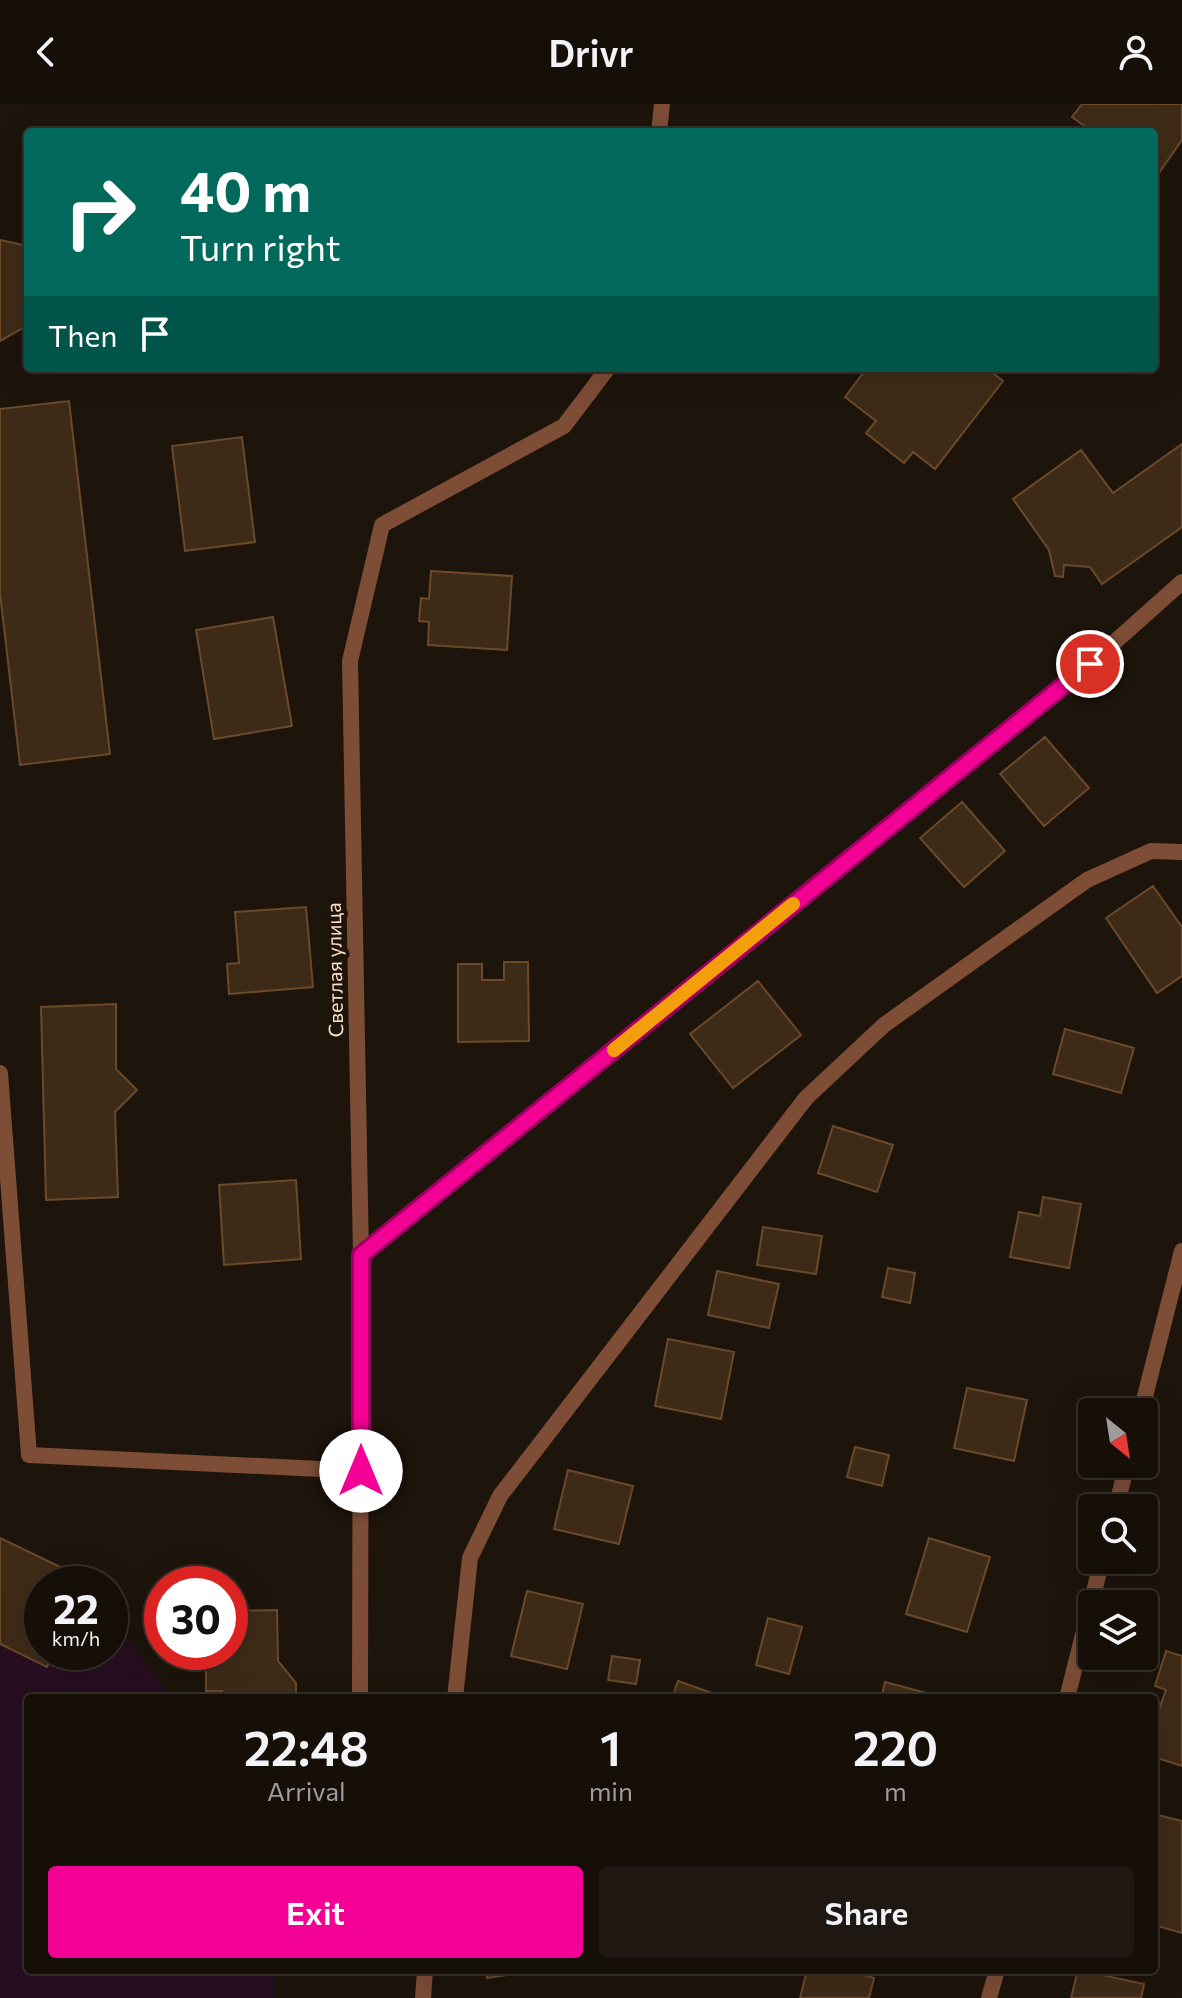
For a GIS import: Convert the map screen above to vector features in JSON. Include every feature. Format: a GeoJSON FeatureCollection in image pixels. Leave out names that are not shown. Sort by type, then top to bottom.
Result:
{"type":"FeatureCollection","features":[{"type":"Feature","properties":{"kind":"street"},"geometry":{"type":"LineString","coordinates":[[659,128],[662,104]]}},
{"type":"Feature","properties":{"kind":"street","name":"Светлая улица"},"geometry":{"type":"LineString","coordinates":[[360,1694],[361,1255],[350,661],[382,525],[564,426],[605,372]]}},
{"type":"Feature","properties":{"kind":"street"},"geometry":{"type":"LineString","coordinates":[[361,1255],[1090,664],[1182,582]]}},
{"type":"Feature","properties":{"kind":"street"},"geometry":{"type":"LineString","coordinates":[[455,1694],[470,1558],[500,1496],[806,1098],[884,1025],[1087,880],[1151,851],[1182,852]]}},
{"type":"Feature","properties":{"kind":"street"},"geometry":{"type":"LineString","coordinates":[[0,1073],[29,1455],[361,1471]]}},
{"type":"Feature","properties":{"kind":"street"},"geometry":{"type":"LineString","coordinates":[[1145,1398],[1182,1251]]}},
{"type":"Feature","properties":{"kind":"street"},"geometry":{"type":"LineString","coordinates":[[1068,1694],[1098,1574]]}},
{"type":"Feature","properties":{"kind":"street"},"geometry":{"type":"LineString","coordinates":[[423,1998],[425,1974]]}},
{"type":"Feature","properties":{"kind":"street"},"geometry":{"type":"LineString","coordinates":[[989,1998],[996,1974]]}},
{"type":"Feature","properties":{"kind":"shaded area"},"geometry":{"type":"Polygon","coordinates":[[[24,1638],[24,1670],[128,1670],[128,1639],[144,1661],[144,1670],[151,1670],[168,1694],[24,1694],[24,1974],[273,1974],[273,1998],[0,1998],[0,1644],[24,1638]]]}},
{"type":"Feature","properties":{"kind":"building"},"geometry":{"type":"Polygon","coordinates":[[[1082,104],[1182,104],[1182,140],[1158,174],[1158,128],[1087,128],[1072,117],[1082,104]]]}},
{"type":"Feature","properties":{"kind":"building"},"geometry":{"type":"Polygon","coordinates":[[[0,240],[24,245],[24,327],[0,341],[0,240]]]}},
{"type":"Feature","properties":{"kind":"building"},"geometry":{"type":"Polygon","coordinates":[[[864,372],[991,372],[1003,381],[935,469],[913,452],[904,463],[866,433],[876,421],[845,397],[864,372]]]}},
{"type":"Feature","properties":{"kind":"building"},"geometry":{"type":"Polygon","coordinates":[[[69,401],[110,754],[20,765],[0,593],[0,409],[69,401]]]}},
{"type":"Feature","properties":{"kind":"building"},"geometry":{"type":"Polygon","coordinates":[[[242,437],[255,542],[185,551],[172,446],[242,437]]]}},
{"type":"Feature","properties":{"kind":"building"},"geometry":{"type":"Polygon","coordinates":[[[1182,444],[1182,527],[1102,584],[1090,567],[1064,565],[1063,577],[1055,576],[1049,550],[1013,499],[1081,450],[1113,493],[1182,444]]]}},
{"type":"Feature","properties":{"kind":"building"},"geometry":{"type":"Polygon","coordinates":[[[431,571],[512,576],[507,650],[428,645],[429,622],[419,621],[421,598],[429,599],[431,571]]]}},
{"type":"Feature","properties":{"kind":"building"},"geometry":{"type":"Polygon","coordinates":[[[273,617],[292,726],[214,739],[196,630],[273,617]]]}},
{"type":"Feature","properties":{"kind":"building"},"geometry":{"type":"Polygon","coordinates":[[[1045,737],[1089,788],[1044,826],[1000,774],[1045,737]]]}},
{"type":"Feature","properties":{"kind":"building"},"geometry":{"type":"Polygon","coordinates":[[[962,802],[1005,851],[964,887],[920,838],[962,802]]]}},
{"type":"Feature","properties":{"kind":"building"},"geometry":{"type":"Polygon","coordinates":[[[1153,886],[1182,927],[1182,976],[1157,993],[1106,918],[1153,886]]]}},
{"type":"Feature","properties":{"kind":"building"},"geometry":{"type":"Polygon","coordinates":[[[306,907],[313,987],[229,994],[227,964],[239,963],[235,912],[306,907]]]}},
{"type":"Feature","properties":{"kind":"building"},"geometry":{"type":"Polygon","coordinates":[[[504,962],[528,962],[529,1041],[458,1042],[458,964],[482,964],[482,980],[504,980],[504,962]]]}},
{"type":"Feature","properties":{"kind":"building"},"geometry":{"type":"Polygon","coordinates":[[[758,981],[801,1035],[733,1088],[690,1034],[758,981]]]}},
{"type":"Feature","properties":{"kind":"building"},"geometry":{"type":"Polygon","coordinates":[[[116,1004],[116,1069],[137,1090],[115,1112],[118,1197],[46,1200],[41,1007],[116,1004]]]}},
{"type":"Feature","properties":{"kind":"building"},"geometry":{"type":"Polygon","coordinates":[[[1065,1029],[1134,1048],[1121,1093],[1053,1074],[1065,1029]]]}},
{"type":"Feature","properties":{"kind":"building"},"geometry":{"type":"Polygon","coordinates":[[[833,1126],[893,1145],[877,1192],[818,1173],[833,1126]]]}},
{"type":"Feature","properties":{"kind":"building"},"geometry":{"type":"Polygon","coordinates":[[[296,1180],[301,1259],[224,1265],[219,1185],[296,1180]]]}},
{"type":"Feature","properties":{"kind":"building"},"geometry":{"type":"Polygon","coordinates":[[[1043,1197],[1081,1204],[1069,1268],[1010,1257],[1019,1212],[1040,1216],[1043,1197]]]}},
{"type":"Feature","properties":{"kind":"building"},"geometry":{"type":"Polygon","coordinates":[[[763,1227],[822,1236],[816,1274],[757,1265],[763,1227]]]}},
{"type":"Feature","properties":{"kind":"building"},"geometry":{"type":"Polygon","coordinates":[[[888,1268],[915,1273],[910,1303],[882,1297],[888,1268]]]}},
{"type":"Feature","properties":{"kind":"building"},"geometry":{"type":"Polygon","coordinates":[[[717,1271],[779,1284],[769,1328],[708,1315],[717,1271]]]}},
{"type":"Feature","properties":{"kind":"building"},"geometry":{"type":"Polygon","coordinates":[[[668,1339],[734,1352],[721,1419],[655,1406],[668,1339]]]}},
{"type":"Feature","properties":{"kind":"building"},"geometry":{"type":"Polygon","coordinates":[[[967,1388],[1027,1400],[1014,1461],[954,1448],[967,1388]]]}},
{"type":"Feature","properties":{"kind":"building"},"geometry":{"type":"Polygon","coordinates":[[[855,1447],[889,1455],[882,1486],[847,1477],[855,1447]]]}},
{"type":"Feature","properties":{"kind":"building"},"geometry":{"type":"Polygon","coordinates":[[[568,1470],[633,1486],[619,1544],[554,1529],[568,1470]]]}},
{"type":"Feature","properties":{"kind":"building"},"geometry":{"type":"Polygon","coordinates":[[[0,1538],[58,1566],[24,1566],[24,1656],[0,1644],[0,1538]]]}},
{"type":"Feature","properties":{"kind":"building"},"geometry":{"type":"Polygon","coordinates":[[[929,1538],[990,1557],[967,1632],[906,1614],[929,1538]]]}},
{"type":"Feature","properties":{"kind":"building"},"geometry":{"type":"Polygon","coordinates":[[[527,1591],[583,1604],[567,1669],[511,1656],[527,1591]]]}},
{"type":"Feature","properties":{"kind":"building"},"geometry":{"type":"Polygon","coordinates":[[[277,1610],[278,1661],[296,1683],[296,1694],[222,1694],[222,1691],[206,1691],[206,1670],[248,1670],[248,1611],[277,1610]]]}},
{"type":"Feature","properties":{"kind":"building"},"geometry":{"type":"Polygon","coordinates":[[[768,1618],[802,1627],[789,1674],[756,1665],[768,1618]]]}},
{"type":"Feature","properties":{"kind":"building"},"geometry":{"type":"Polygon","coordinates":[[[1166,1651],[1182,1656],[1182,1766],[1158,1758],[1158,1712],[1166,1690],[1155,1686],[1166,1651]]]}},
{"type":"Feature","properties":{"kind":"building"},"geometry":{"type":"Polygon","coordinates":[[[612,1656],[640,1660],[636,1684],[608,1680],[612,1656]]]}},
{"type":"Feature","properties":{"kind":"building"},"geometry":{"type":"Polygon","coordinates":[[[678,1681],[715,1694],[673,1694],[678,1681]]]}},
{"type":"Feature","properties":{"kind":"building"},"geometry":{"type":"Polygon","coordinates":[[[885,1682],[930,1694],[882,1694],[885,1682]]]}},
{"type":"Feature","properties":{"kind":"building"},"geometry":{"type":"Polygon","coordinates":[[[1158,1815],[1182,1821],[1182,1933],[1158,1926],[1158,1815]]]}},
{"type":"Feature","properties":{"kind":"building"},"geometry":{"type":"Polygon","coordinates":[[[486,1974],[513,1974],[487,1978],[486,1974]]]}},
{"type":"Feature","properties":{"kind":"building"},"geometry":{"type":"Polygon","coordinates":[[[806,1974],[858,1974],[874,1978],[869,1998],[800,1998],[806,1974]]]}},
{"type":"Feature","properties":{"kind":"building"},"geometry":{"type":"Polygon","coordinates":[[[1077,1974],[1097,1974],[1144,1984],[1141,1998],[1071,1998],[1077,1974]]]}},
{"type":"Feature","properties":{"kind":"slow traffic"},"geometry":{"type":"LineString","coordinates":[[614,1050],[793,904]]}},
{"type":"Feature","properties":{"kind":"route"},"geometry":{"type":"LineString","coordinates":[[361,1471],[361,1255],[1090,664]]}}]}
